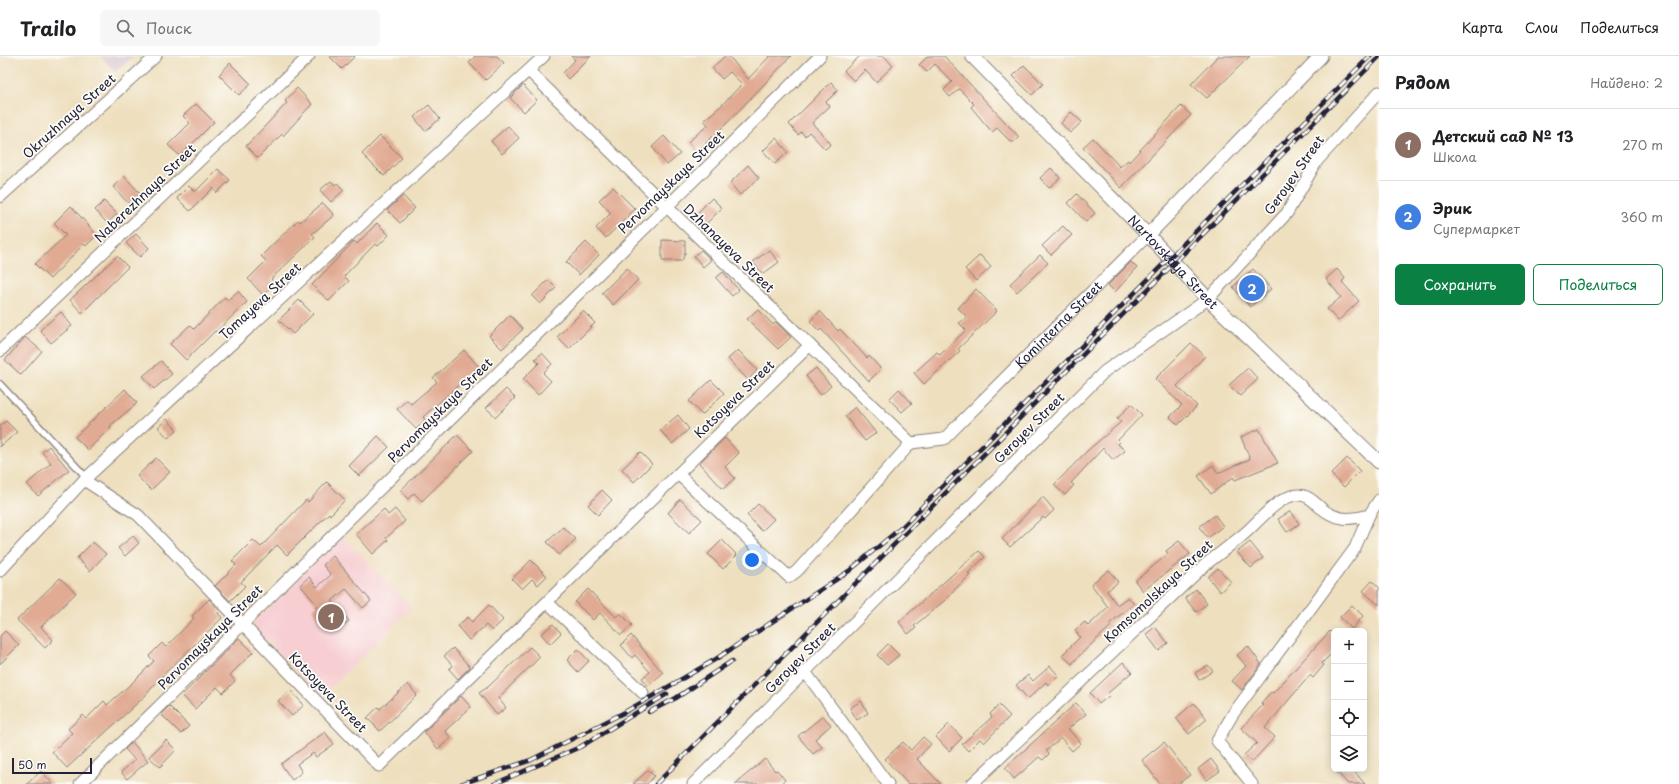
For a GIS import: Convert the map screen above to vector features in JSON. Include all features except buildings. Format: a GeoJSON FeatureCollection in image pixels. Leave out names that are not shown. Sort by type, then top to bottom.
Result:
{"type":"FeatureCollection","features":[{"type":"Feature","properties":{"kind":"street","name":"Okruzhnaya Street"},"geometry":{"type":"LineString","coordinates":[[0,197],[156,56]]}},
{"type":"Feature","properties":{"kind":"street","name":"Naberezhnaya Street"},"geometry":{"type":"LineString","coordinates":[[0,351],[308,56]]}},
{"type":"Feature","properties":{"kind":"street","name":"Pervomayskaya Street"},"geometry":{"type":"LineString","coordinates":[[80,784],[820,56]]}},
{"type":"Feature","properties":{"kind":"street","name":"Nartovskaya Street"},"geometry":{"type":"LineString","coordinates":[[972,56],[1148,235],[1208,299],[1379,462]]}},
{"type":"Feature","properties":{"kind":"street","name":"Kominterna Street"},"geometry":{"type":"LineString","coordinates":[[911,444],[944,438],[1148,235],[1321,56]]}},
{"type":"Feature","properties":{"kind":"street","name":"Tomayeva Street"},"geometry":{"type":"LineString","coordinates":[[0,571],[86,480],[529,70],[538,58]]}},
{"type":"Feature","properties":{"kind":"street","name":"Dzhanayeva Street"},"geometry":{"type":"LineString","coordinates":[[529,70],[666,206],[911,444]]}},
{"type":"Feature","properties":{"kind":"street","name":"Geroyev Street"},"geometry":{"type":"LineString","coordinates":[[693,784],[1105,371],[1208,299],[1287,213],[1317,161],[1379,92]]}},
{"type":"Feature","properties":{"kind":"street","name":"Kotsoyeva Street"},"geometry":{"type":"LineString","coordinates":[[86,480],[138,516],[244,624],[379,766],[810,345]]}},
{"type":"Feature","properties":{"kind":"street"},"geometry":{"type":"LineString","coordinates":[[678,474],[789,577],[797,571],[911,444]]}},
{"type":"Feature","properties":{"kind":"street","name":"Komsomolskaya Street"},"geometry":{"type":"LineString","coordinates":[[972,784],[1206,564],[1246,533],[1278,502],[1295,495],[1306,496],[1331,515],[1340,519],[1353,519],[1369,516]]}},
{"type":"Feature","properties":{"kind":"street"},"geometry":{"type":"LineString","coordinates":[[1252,784],[1217,741],[1233,714],[1355,548],[1369,516],[1379,500]]}},
{"type":"Feature","properties":{"kind":"street"},"geometry":{"type":"LineString","coordinates":[[547,602],[643,693]]}},
{"type":"Feature","properties":{"kind":"street"},"geometry":{"type":"LineString","coordinates":[[806,672],[888,784]]}},
{"type":"Feature","properties":{"kind":"lane"},"geometry":{"type":"LineString","coordinates":[[0,384],[86,480]]}},
{"type":"Feature","properties":{"kind":"shaded area"},"geometry":{"type":"Polygon","coordinates":[[[100,56],[134,56],[115,72],[100,56]]]}},
{"type":"Feature","properties":{"kind":"shaded area"},"geometry":{"type":"Polygon","coordinates":[[[342,536],[412,608],[321,697],[251,625],[342,536]]]}},
{"type":"Feature","properties":{"kind":"railway"},"geometry":{"type":"LineString","coordinates":[[461,784],[531,760],[625,712],[716,659],[849,571],[902,527],[1370,56]]}},
{"type":"Feature","properties":{"kind":"railway"},"geometry":{"type":"LineString","coordinates":[[656,784],[1379,57]]}},
{"type":"Feature","properties":{"kind":"railway"},"geometry":{"type":"LineString","coordinates":[[649,712],[676,698],[732,661]]}},
{"type":"Feature","properties":{"kind":"railway"},"geometry":{"type":"LineString","coordinates":[[494,784],[580,747],[667,694]]}},
{"type":"Feature","properties":{"kind":"place","name":"Эрик"},"geometry":{"type":"Point","coordinates":[1252,288]}},
{"type":"Feature","properties":{"kind":"place","name":"Детский сад № 13"},"geometry":{"type":"Point","coordinates":[331,617]}}]}
